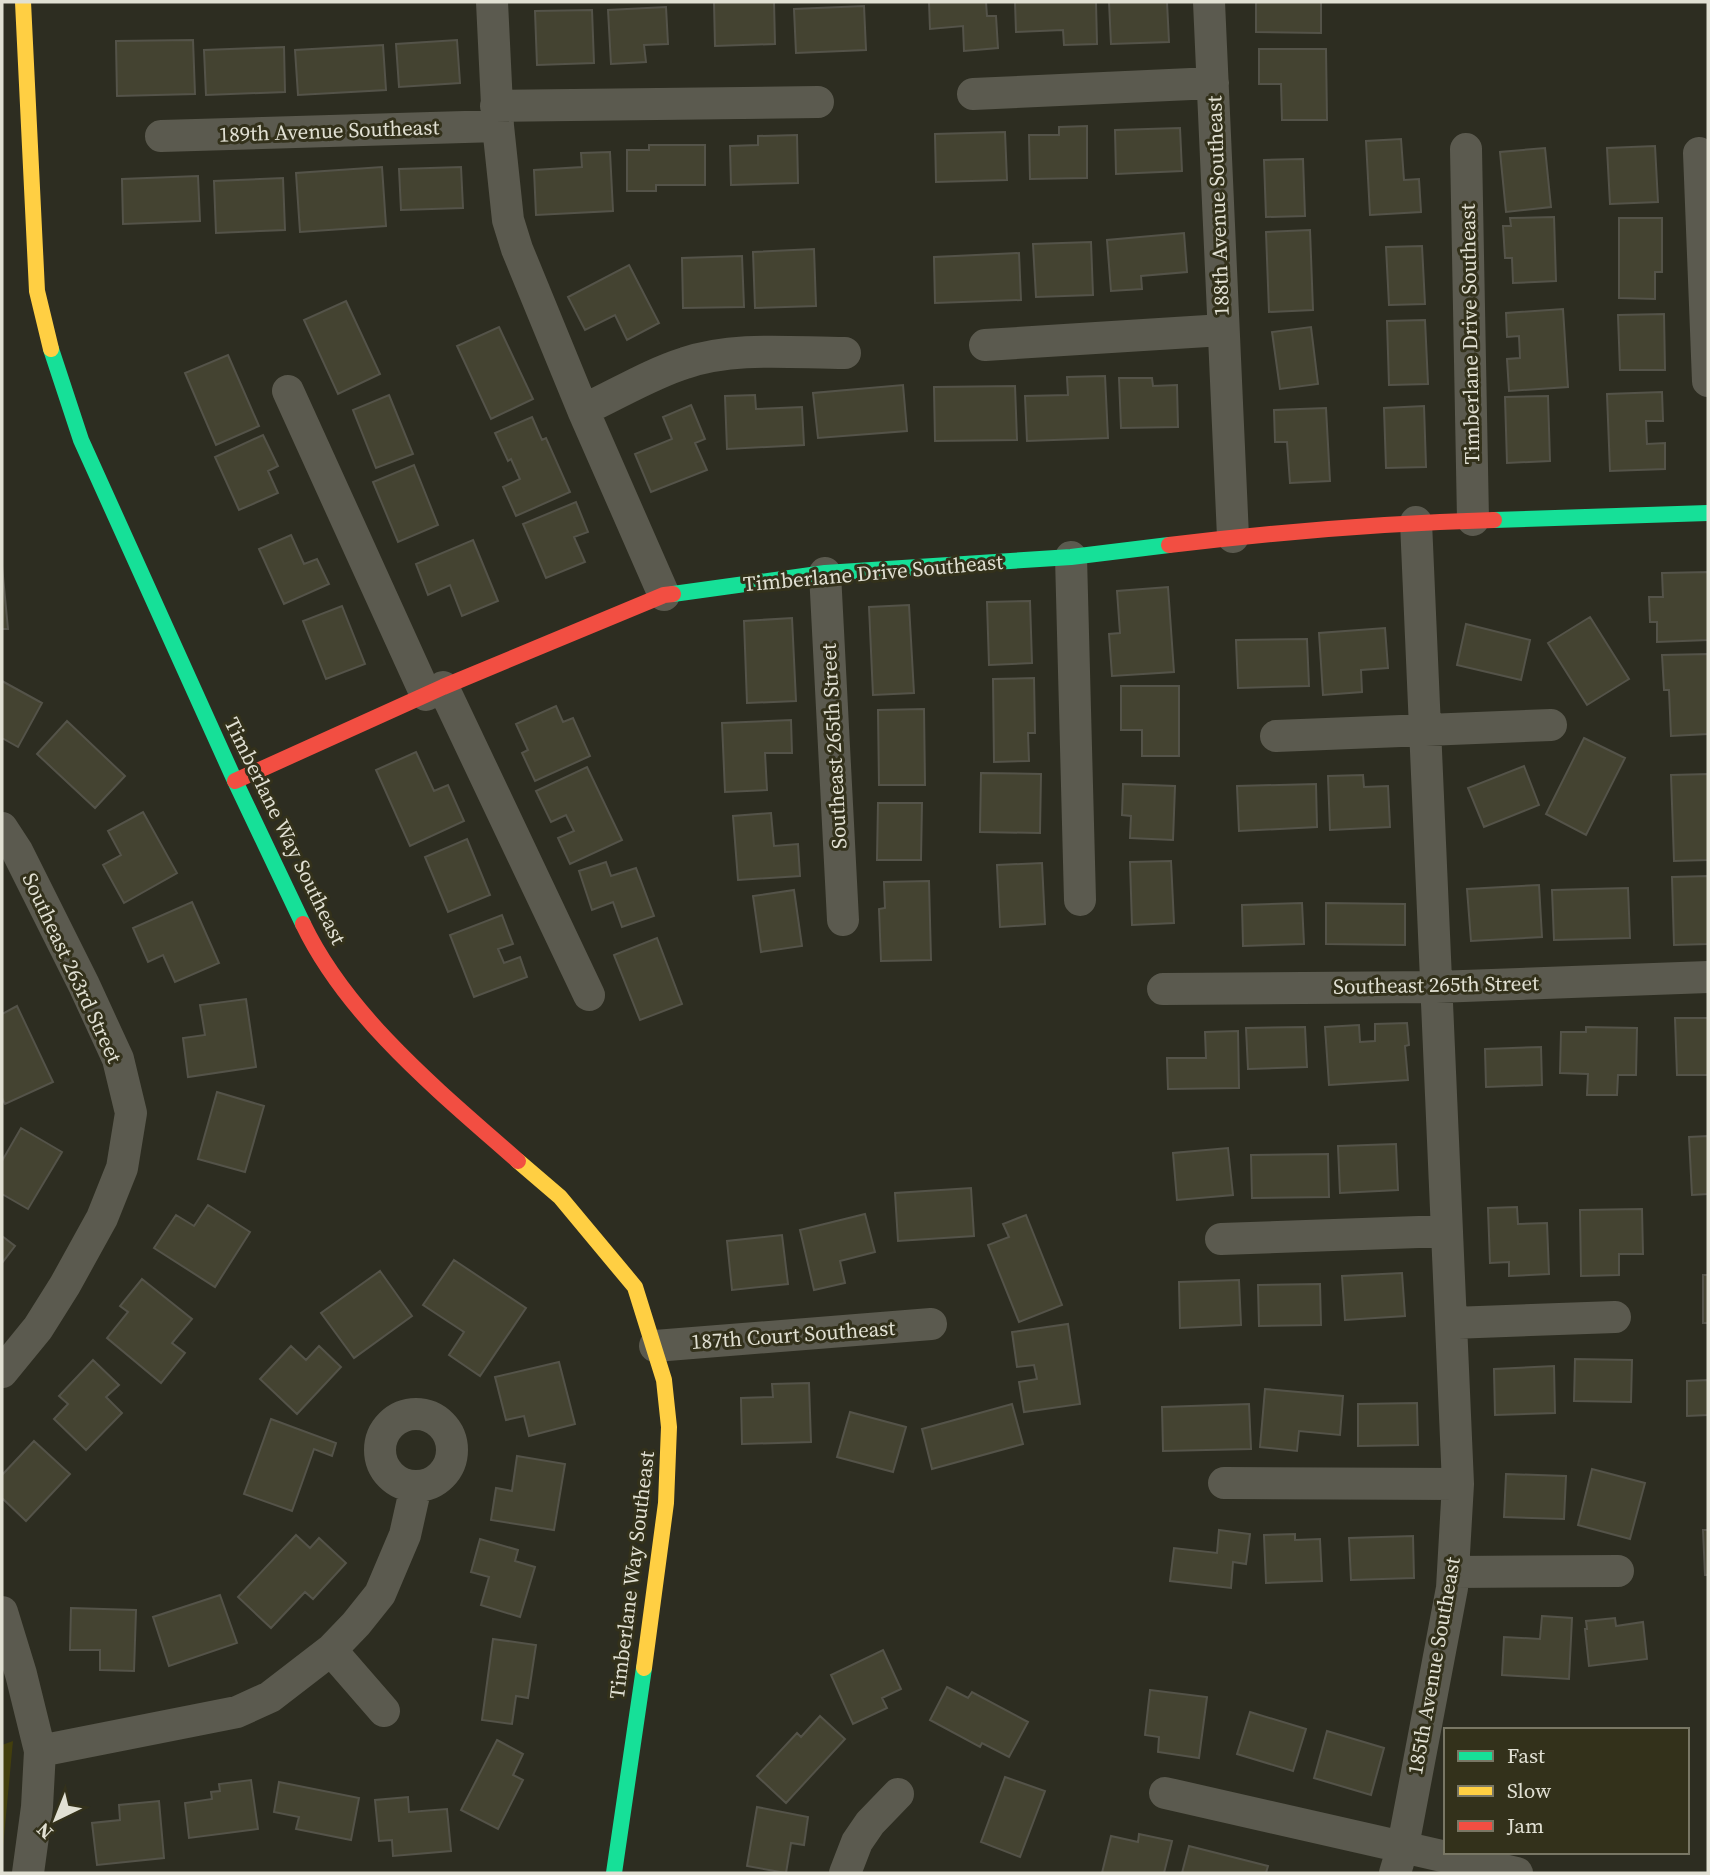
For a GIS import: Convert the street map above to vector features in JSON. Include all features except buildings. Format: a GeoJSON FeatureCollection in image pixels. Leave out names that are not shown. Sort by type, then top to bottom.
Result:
{"type":"FeatureCollection","features":[{"type":"Feature","properties":{"kind":"street","name":"Timberlane Way Southeast"},"geometry":{"type":"LineString","coordinates":[[23,2],[37,291],[61,388],[81,440],[235,781],[310,938],[343,990],[369,1021],[455,1105],[561,1198],[635,1287],[655,1346],[664,1380],[669,1427],[666,1503],[614,1873]]}},
{"type":"Feature","properties":{"kind":"street"},"geometry":{"type":"LineString","coordinates":[[492,2],[497,116],[508,220],[583,410],[664,595]]}},
{"type":"Feature","properties":{"kind":"street","name":"188th Avenue Southeast"},"geometry":{"type":"LineString","coordinates":[[1209,2],[1233,537]]}},
{"type":"Feature","properties":{"kind":"street","name":"188th Avenue Southeast"},"geometry":{"type":"LineString","coordinates":[[973,94],[1213,83]]}},
{"type":"Feature","properties":{"kind":"street","name":"189th Avenue Southeast"},"geometry":{"type":"LineString","coordinates":[[161,136],[497,116],[818,102]]}},
{"type":"Feature","properties":{"kind":"street","name":"Timberlane Drive Southeast"},"geometry":{"type":"LineString","coordinates":[[1466,149],[1473,520]]}},
{"type":"Feature","properties":{"kind":"street"},"geometry":{"type":"LineString","coordinates":[[1699,153],[1708,381]]}},
{"type":"Feature","properties":{"kind":"street","name":"188th Avenue Southeast"},"geometry":{"type":"LineString","coordinates":[[985,345],[1223,330]]}},
{"type":"Feature","properties":{"kind":"street"},"geometry":{"type":"LineString","coordinates":[[583,410],[684,363],[704,358],[730,353],[845,353]]}},
{"type":"Feature","properties":{"kind":"street"},"geometry":{"type":"LineString","coordinates":[[288,391],[434,691],[589,995]]}},
{"type":"Feature","properties":{"kind":"street","name":"Timberlane Drive Southeast"},"geometry":{"type":"LineString","coordinates":[[235,781],[434,691],[664,595],[825,573],[1071,557],[1233,537],[1416,522],[1708,513]]}},
{"type":"Feature","properties":{"kind":"street","name":"185th Avenue Southeast"},"geometry":{"type":"LineString","coordinates":[[1399,1860],[1452,1588],[1458,1484],[1416,522]]}},
{"type":"Feature","properties":{"kind":"street"},"geometry":{"type":"LineString","coordinates":[[1071,557],[1080,900]]}},
{"type":"Feature","properties":{"kind":"street","name":"Southeast 265th Street"},"geometry":{"type":"LineString","coordinates":[[825,573],[843,920]]}},
{"type":"Feature","properties":{"kind":"street"},"geometry":{"type":"LineString","coordinates":[[1276,736],[1550,725]]}},
{"type":"Feature","properties":{"kind":"street","name":"Southeast 263rd Street"},"geometry":{"type":"LineString","coordinates":[[2,828],[29,875],[118,1059],[131,1113],[122,1168],[102,1218],[38,1328],[2,1372]]}},
{"type":"Feature","properties":{"kind":"street","name":"Southeast 265th Street"},"geometry":{"type":"LineString","coordinates":[[1163,989],[1436,987],[1708,977]]}},
{"type":"Feature","properties":{"kind":"street"},"geometry":{"type":"LineString","coordinates":[[1221,1239],[1447,1231]]}},
{"type":"Feature","properties":{"kind":"street"},"geometry":{"type":"LineString","coordinates":[[1452,1323],[1615,1317]]}},
{"type":"Feature","properties":{"kind":"street","name":"187th Court Southeast"},"geometry":{"type":"LineString","coordinates":[[655,1346],[931,1324]]}},
{"type":"Feature","properties":{"kind":"street"},"geometry":{"type":"LineString","coordinates":[[1224,1483],[1458,1484]]}},
{"type":"Feature","properties":{"kind":"street"},"geometry":{"type":"LineString","coordinates":[[40,1751],[237,1712],[270,1698],[331,1650],[380,1594],[405,1535],[416,1486]]}},
{"type":"Feature","properties":{"kind":"street"},"geometry":{"type":"LineString","coordinates":[[1453,1572],[1618,1571]]}},
{"type":"Feature","properties":{"kind":"street"},"geometry":{"type":"LineString","coordinates":[[2,1612],[40,1751],[37,1807],[28,1873]]}},
{"type":"Feature","properties":{"kind":"street"},"geometry":{"type":"LineString","coordinates":[[331,1650],[384,1711]]}},
{"type":"Feature","properties":{"kind":"street"},"geometry":{"type":"LineString","coordinates":[[1165,1793],[1399,1860],[1517,1873]]}},
{"type":"Feature","properties":{"kind":"street"},"geometry":{"type":"LineString","coordinates":[[845,1873],[857,1842],[870,1823],[898,1794]]}},
{"type":"Feature","properties":{"kind":"shaded area"},"geometry":{"type":"Polygon","coordinates":[[[13,1741],[2,1858],[2,1745],[13,1741]]]}},
{"type":"Feature","properties":{"kind":"traffic: fast"},"geometry":{"type":"LineString","coordinates":[[51,349],[81,440],[235,781],[303,924]]}},
{"type":"Feature","properties":{"kind":"traffic: fast"},"geometry":{"type":"LineString","coordinates":[[1494,520],[1708,513]]}},
{"type":"Feature","properties":{"kind":"traffic: fast"},"geometry":{"type":"LineString","coordinates":[[673,594],[825,573],[1071,557],[1169,545]]}},
{"type":"Feature","properties":{"kind":"traffic: fast"},"geometry":{"type":"LineString","coordinates":[[614,1873],[644,1668]]}},
{"type":"Feature","properties":{"kind":"traffic: slow"},"geometry":{"type":"LineString","coordinates":[[23,2],[37,291],[51,349]]}},
{"type":"Feature","properties":{"kind":"traffic: slow"},"geometry":{"type":"LineString","coordinates":[[518,1161],[560,1197],[635,1287],[664,1380],[669,1427],[666,1503],[644,1668]]}},
{"type":"Feature","properties":{"kind":"traffic: jam"},"geometry":{"type":"LineString","coordinates":[[1169,545],[1331,529],[1494,520]]}},
{"type":"Feature","properties":{"kind":"traffic: jam"},"geometry":{"type":"LineString","coordinates":[[235,781],[443,687],[664,595],[673,594]]}},
{"type":"Feature","properties":{"kind":"traffic: jam"},"geometry":{"type":"LineString","coordinates":[[303,924],[322,958],[370,1022],[428,1081],[518,1161]]}}]}
